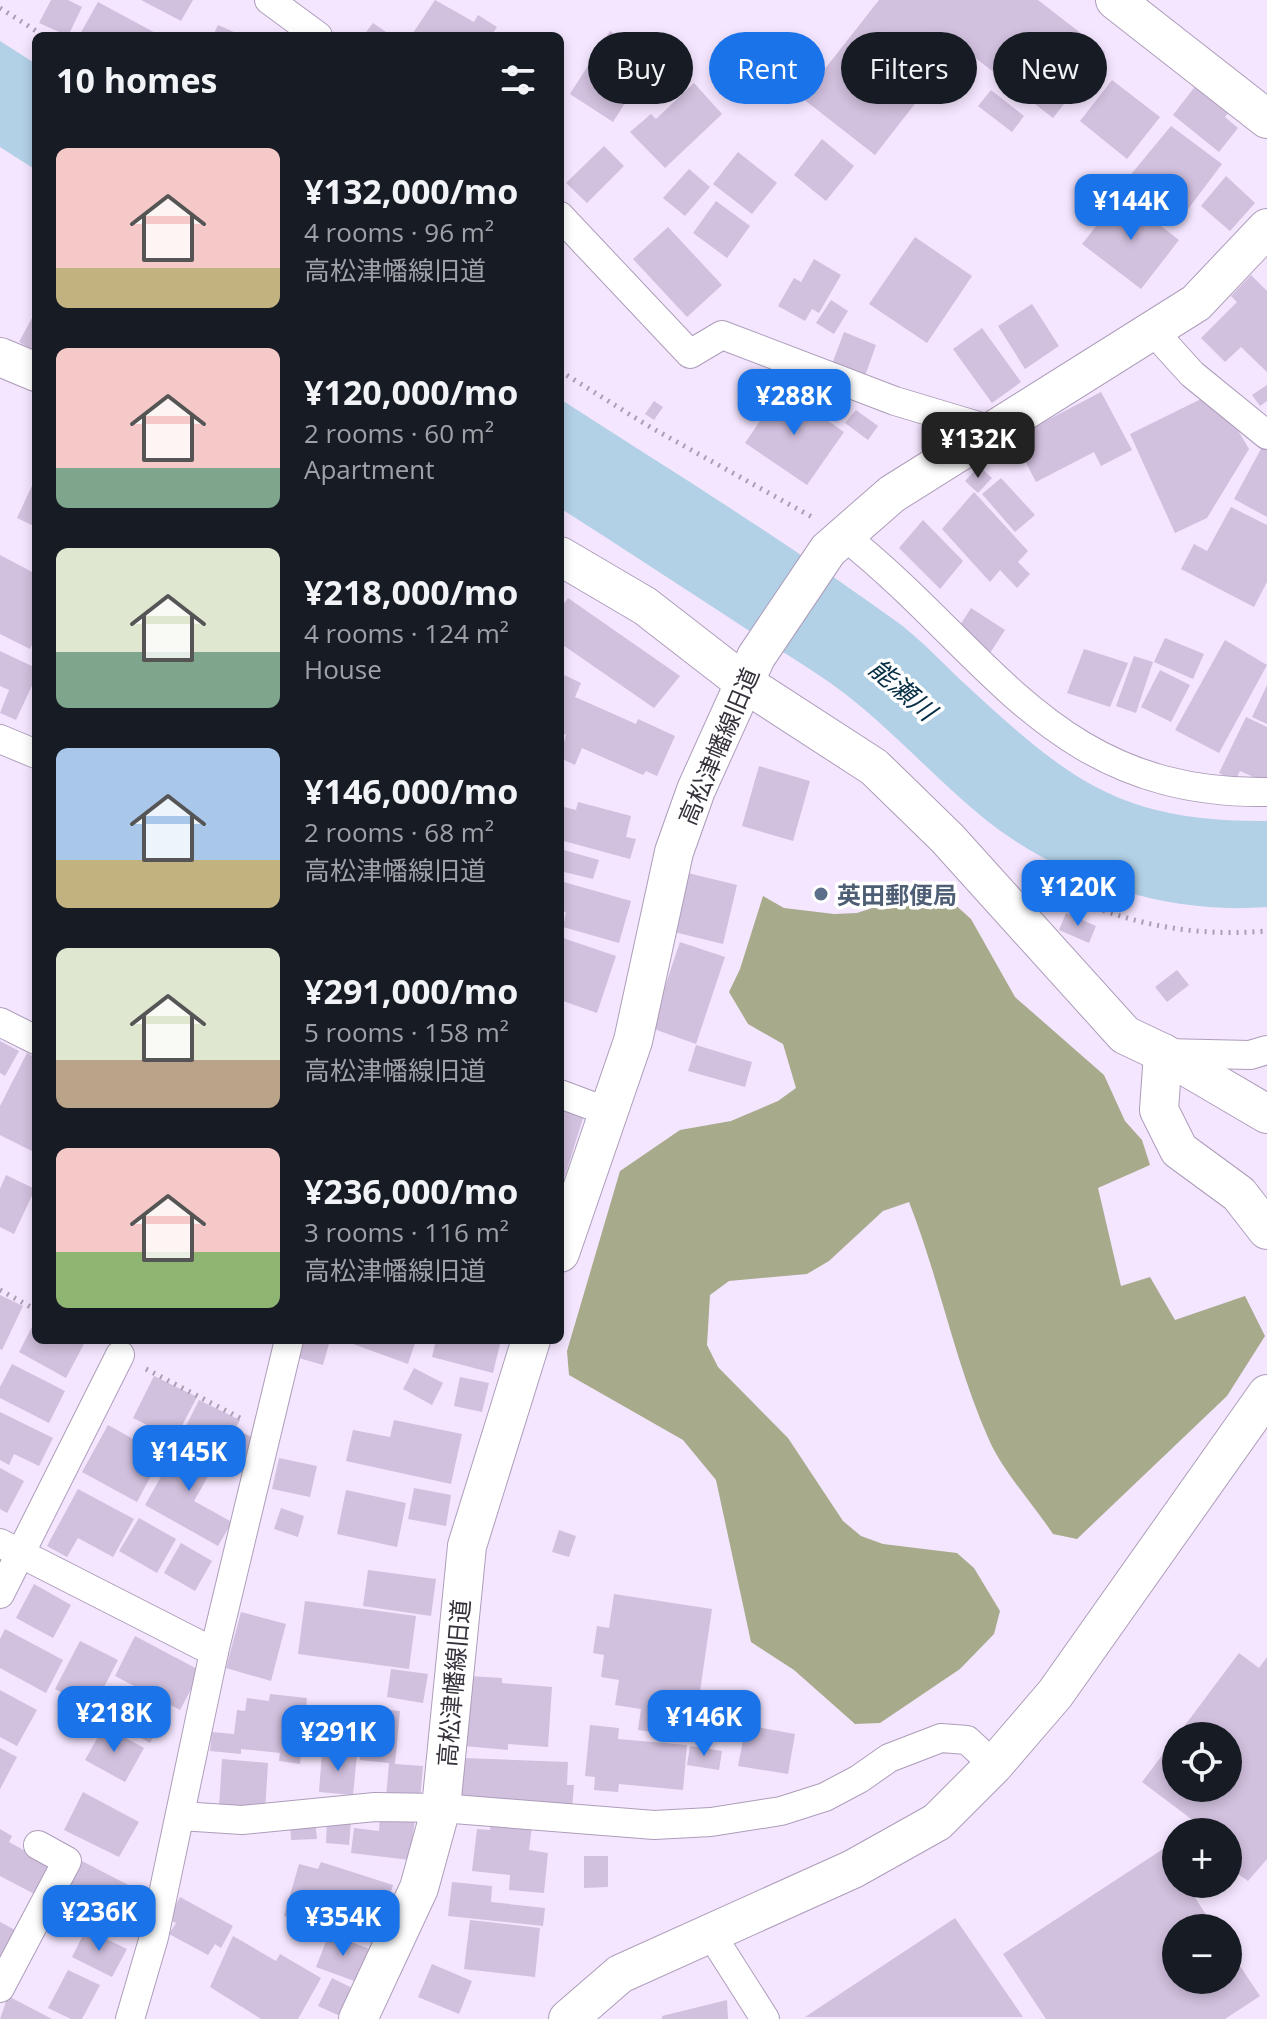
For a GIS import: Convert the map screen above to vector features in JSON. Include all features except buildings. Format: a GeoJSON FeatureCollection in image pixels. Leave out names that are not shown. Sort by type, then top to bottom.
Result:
{"type":"FeatureCollection","features":[{"type":"Feature","properties":{"kind":"street"},"geometry":{"type":"LineString","coordinates":[[269,0],[313,32]]}},
{"type":"Feature","properties":{"kind":"street"},"geometry":{"type":"LineString","coordinates":[[1115,0],[1267,119]]}},
{"type":"Feature","properties":{"kind":"street"},"geometry":{"type":"LineString","coordinates":[[564,220],[690,354],[722,335],[895,401],[995,431]]}},
{"type":"Feature","properties":{"kind":"street","name":"高松津幡線旧道"},"geometry":{"type":"LineString","coordinates":[[564,1242],[611,1113],[633,1041],[674,852],[696,790],[749,670],[835,542],[892,494],[1196,303],[1267,228]]}},
{"type":"Feature","properties":{"kind":"street"},"geometry":{"type":"LineString","coordinates":[[1154,332],[1192,374],[1267,435]]}},
{"type":"Feature","properties":{"kind":"street"},"geometry":{"type":"LineString","coordinates":[[0,357],[32,370]]}},
{"type":"Feature","properties":{"kind":"street"},"geometry":{"type":"LineString","coordinates":[[835,542],[875,560],[996,679],[1061,734],[1113,764],[1165,782],[1221,793],[1267,792]]}},
{"type":"Feature","properties":{"kind":"street"},"geometry":{"type":"LineString","coordinates":[[564,561],[749,670],[874,767],[947,838],[1125,1035],[1163,1053],[1267,1114]]}},
{"type":"Feature","properties":{"kind":"street"},"geometry":{"type":"LineString","coordinates":[[0,739],[32,752]]}},
{"type":"Feature","properties":{"kind":"street"},"geometry":{"type":"LineString","coordinates":[[0,1022],[32,1038]]}},
{"type":"Feature","properties":{"kind":"street"},"geometry":{"type":"LineString","coordinates":[[1163,1053],[1250,1055],[1267,1050]]}},
{"type":"Feature","properties":{"kind":"street"},"geometry":{"type":"LineString","coordinates":[[1163,1053],[1159,1110],[1179,1150],[1239,1194],[1267,1230]]}},
{"type":"Feature","properties":{"kind":"street"},"geometry":{"type":"LineString","coordinates":[[564,1095],[611,1113]]}},
{"type":"Feature","properties":{"kind":"street"},"geometry":{"type":"LineString","coordinates":[[130,2019],[154,1937],[214,1652],[288,1344]]}},
{"type":"Feature","properties":{"kind":"street","name":"高松津幡線旧道"},"geometry":{"type":"LineString","coordinates":[[358,2019],[419,1888],[441,1808],[467,1546],[530,1344]]}},
{"type":"Feature","properties":{"kind":"street"},"geometry":{"type":"LineString","coordinates":[[0,1594],[10,1548],[120,1355]]}},
{"type":"Feature","properties":{"kind":"street"},"geometry":{"type":"LineString","coordinates":[[568,2019],[620,1974],[709,1931],[853,1869],[937,1822],[994,1765],[1055,1694],[1267,1394]]}},
{"type":"Feature","properties":{"kind":"street"},"geometry":{"type":"LineString","coordinates":[[10,1548],[214,1652]]}},
{"type":"Feature","properties":{"kind":"street"},"geometry":{"type":"LineString","coordinates":[[180,1816],[242,1820],[375,1807],[441,1808],[654,1825],[711,1822],[781,1811],[825,1797],[889,1758],[941,1738],[967,1740],[994,1765]]}},
{"type":"Feature","properties":{"kind":"street"},"geometry":{"type":"LineString","coordinates":[[0,1988],[67,1861],[38,1845]]}},
{"type":"Feature","properties":{"kind":"street"},"geometry":{"type":"LineString","coordinates":[[709,1931],[765,2019]]}},
{"type":"Feature","properties":{"kind":"path"},"geometry":{"type":"LineString","coordinates":[[0,8],[38,32]]}},
{"type":"Feature","properties":{"kind":"path"},"geometry":{"type":"LineString","coordinates":[[564,373],[835,542]]}},
{"type":"Feature","properties":{"kind":"path"},"geometry":{"type":"LineString","coordinates":[[1035,881],[1092,909],[1143,924],[1231,934],[1267,931]]}},
{"type":"Feature","properties":{"kind":"path"},"geometry":{"type":"LineString","coordinates":[[0,1290],[32,1308]]}},
{"type":"Feature","properties":{"kind":"path"},"geometry":{"type":"LineString","coordinates":[[120,1355],[266,1431]]}},
{"type":"Feature","properties":{"kind":"green space"},"geometry":{"type":"Polygon","coordinates":[[[763,896],[784,908],[834,914],[857,913],[905,897],[952,902],[971,919],[1015,997],[1104,1075],[1125,1121],[1142,1140],[1150,1165],[1098,1188],[1121,1286],[1150,1277],[1175,1320],[1245,1296],[1265,1336],[1227,1396],[1077,1539],[1053,1534],[1011,1477],[990,1442],[967,1383],[909,1202],[883,1211],[829,1261],[807,1274],[729,1281],[710,1295],[707,1345],[718,1367],[788,1438],[843,1521],[861,1536],[883,1544],[957,1553],[974,1568],[1000,1611],[994,1634],[960,1669],[880,1723],[855,1724],[794,1670],[751,1642],[716,1480],[683,1440],[569,1375],[567,1351],[620,1171],[680,1130],[731,1121],[778,1101],[796,1088],[783,1044],[748,1024],[729,992],[740,969],[763,896]]]}},
{"type":"Feature","properties":{"kind":"water"},"geometry":{"type":"Polygon","coordinates":[[[0,41],[32,61],[32,167],[0,147],[0,41]]]}},
{"type":"Feature","properties":{"kind":"water","name":"能瀬川"},"geometry":{"type":"Polygon","coordinates":[[[564,402],[770,534],[893,619],[1035,746],[1067,770],[1100,789],[1172,814],[1267,821],[1267,907],[1229,908],[1152,899],[1078,875],[1043,858],[980,815],[879,722],[833,685],[564,511],[564,402]]]}},
{"type":"Feature","properties":{"kind":"place","name":"英田郵便局"},"geometry":{"type":"Point","coordinates":[821,894]}}]}
